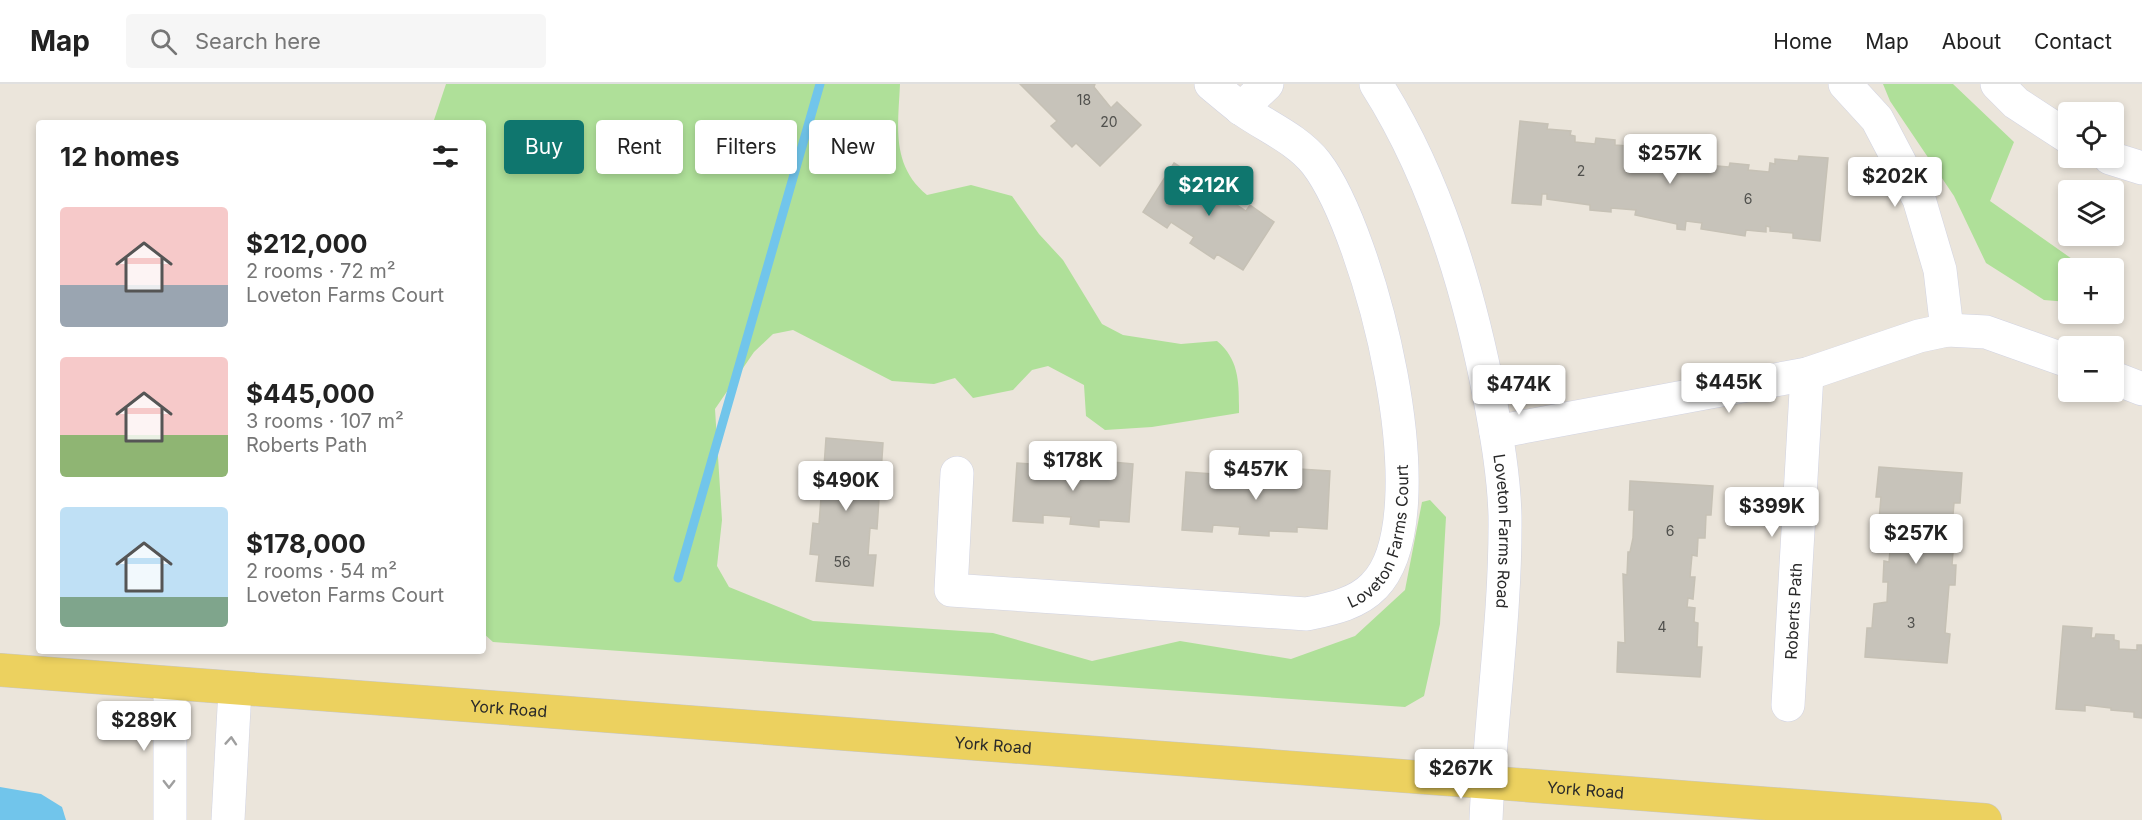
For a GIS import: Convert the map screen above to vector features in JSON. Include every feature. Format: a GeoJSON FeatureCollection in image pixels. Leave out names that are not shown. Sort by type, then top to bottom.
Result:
{"type":"FeatureCollection","features":[{"type":"Feature","properties":{"kind":"main road","name":"York Road"},"geometry":{"type":"LineString","coordinates":[[0,670],[1985,820]]}},
{"type":"Feature","properties":{"kind":"street","name":"Loveton Farms Court"},"geometry":{"type":"LineString","coordinates":[[957,473],[951,590],[1308,614],[1341,606],[1374,586],[1395,550],[1403,499],[1400,434],[1386,351],[1358,252],[1328,182],[1315,162],[1296,144],[1241,109],[1211,84]]}},
{"type":"Feature","properties":{"kind":"street"},"geometry":{"type":"LineString","coordinates":[[1241,109],[1267,84]]}},
{"type":"Feature","properties":{"kind":"street","name":"Loveton Farms Road"},"geometry":{"type":"LineString","coordinates":[[1376,84],[1422,170],[1457,265],[1480,348],[1496,432],[1505,514],[1503,591],[1487,782],[1486,820]]}},
{"type":"Feature","properties":{"kind":"street"},"geometry":{"type":"LineString","coordinates":[[1845,84],[1877,119],[1919,199],[1940,270],[1947,330]]}},
{"type":"Feature","properties":{"kind":"street"},"geometry":{"type":"LineString","coordinates":[[1997,84],[2016,103],[2058,130]]}},
{"type":"Feature","properties":{"kind":"street"},"geometry":{"type":"LineString","coordinates":[[2124,162],[2142,168]]}},
{"type":"Feature","properties":{"kind":"street"},"geometry":{"type":"LineString","coordinates":[[1496,432],[1807,374],[1919,336],[1947,330],[1986,332],[2058,358]]}},
{"type":"Feature","properties":{"kind":"street","name":"Roberts Path"},"geometry":{"type":"LineString","coordinates":[[1788,705],[1807,374]]}},
{"type":"Feature","properties":{"kind":"street"},"geometry":{"type":"LineString","coordinates":[[2124,382],[2142,389]]}},
{"type":"Feature","properties":{"kind":"street"},"geometry":{"type":"LineString","coordinates":[[170,684],[170,820]]}},
{"type":"Feature","properties":{"kind":"street"},"geometry":{"type":"LineString","coordinates":[[228,820],[235,688]]}},
{"type":"Feature","properties":{"kind":"green space"},"geometry":{"type":"Polygon","coordinates":[[[446,84],[900,84],[898,130],[902,158],[915,183],[927,195],[971,185],[1012,196],[1039,234],[1063,260],[1102,324],[1123,335],[1181,344],[1217,341],[1225,348],[1234,364],[1238,382],[1239,413],[1152,427],[1105,430],[1086,416],[1084,385],[1048,366],[1032,370],[1013,390],[973,398],[955,378],[934,384],[892,381],[793,330],[773,334],[754,352],[715,409],[722,520],[717,566],[729,587],[813,621],[993,633],[1092,661],[1180,641],[1291,659],[1355,636],[1405,590],[1422,502],[1430,500],[1446,517],[1440,624],[1424,696],[1405,707],[493,642],[486,636],[486,120],[434,120],[446,84]]]}},
{"type":"Feature","properties":{"kind":"green space"},"geometry":{"type":"Polygon","coordinates":[[[1883,84],[1953,84],[2014,142],[1990,201],[2071,258],[2058,258],[2058,301],[2044,300],[1986,263],[1954,196],[1890,101],[1883,84]]]}},
{"type":"Feature","properties":{"kind":"water"},"geometry":{"type":"Polygon","coordinates":[[[0,787],[41,794],[62,807],[66,820],[0,820],[0,787]]]}},
{"type":"Feature","properties":{"kind":"building"},"geometry":{"type":"Polygon","coordinates":[[[1020,84],[1095,84],[1094,87],[1111,108],[1117,102],[1141,125],[1100,166],[1076,143],[1072,147],[1051,126],[1057,121],[1020,84]]]}},
{"type":"Feature","properties":{"kind":"building"},"geometry":{"type":"Polygon","coordinates":[[[1520,121],[1548,124],[1547,129],[1571,131],[1570,135],[1575,136],[1575,142],[1595,144],[1596,138],[1615,140],[1615,145],[1641,147],[1641,154],[1660,156],[1660,150],[1681,152],[1681,156],[1702,156],[1706,158],[1705,165],[1729,167],[1730,163],[1749,165],[1748,170],[1769,172],[1770,163],[1775,164],[1775,159],[1798,161],[1799,156],[1828,158],[1820,241],[1793,238],[1793,233],[1770,231],[1770,227],[1766,226],[1766,232],[1746,230],[1745,236],[1701,229],[1702,223],[1686,221],[1685,230],[1677,229],[1677,224],[1635,215],[1636,210],[1611,208],[1611,212],[1590,210],[1590,205],[1547,199],[1547,194],[1542,194],[1541,205],[1512,203],[1520,121]]]}},
{"type":"Feature","properties":{"kind":"building"},"geometry":{"type":"Polygon","coordinates":[[[1174,163],[1199,179],[1203,174],[1226,189],[1222,195],[1246,211],[1250,205],[1274,222],[1243,270],[1217,254],[1214,259],[1190,243],[1194,237],[1171,222],[1167,228],[1143,212],[1174,163]]]}},
{"type":"Feature","properties":{"kind":"building"},"geometry":{"type":"Polygon","coordinates":[[[826,438],[883,443],[881,473],[873,472],[871,498],[879,499],[877,529],[870,528],[868,555],[876,555],[873,586],[816,581],[819,555],[810,554],[813,523],[819,524],[821,498],[814,497],[816,466],[824,467],[826,438]]]}},
{"type":"Feature","properties":{"kind":"building"},"geometry":{"type":"Polygon","coordinates":[[[1046,458],[1074,460],[1074,466],[1102,468],[1102,461],[1133,464],[1129,522],[1099,520],[1099,527],[1070,524],[1071,517],[1043,515],[1043,523],[1013,521],[1017,463],[1046,465],[1046,458]]]}},
{"type":"Feature","properties":{"kind":"building"},"geometry":{"type":"Polygon","coordinates":[[[1215,465],[1222,466],[1221,468],[1245,470],[1245,477],[1271,478],[1271,472],[1299,474],[1300,469],[1330,471],[1327,529],[1297,527],[1297,532],[1269,531],[1269,536],[1239,534],[1240,527],[1213,525],[1212,532],[1182,530],[1186,472],[1214,474],[1215,465]]]}},
{"type":"Feature","properties":{"kind":"building"},"geometry":{"type":"Polygon","coordinates":[[[1879,467],[1962,473],[1960,503],[1954,503],[1952,526],[1955,526],[1952,565],[1956,565],[1955,585],[1949,585],[1945,633],[1950,634],[1947,663],[1865,657],[1867,628],[1872,628],[1874,604],[1887,602],[1888,582],[1883,582],[1884,561],[1889,562],[1892,526],[1884,526],[1885,520],[1879,520],[1881,497],[1876,497],[1879,467]]]}},
{"type":"Feature","properties":{"kind":"building"},"geometry":{"type":"Polygon","coordinates":[[[1630,481],[1713,486],[1711,515],[1706,515],[1705,538],[1698,538],[1697,556],[1692,555],[1690,577],[1695,577],[1693,599],[1688,598],[1687,607],[1695,608],[1694,622],[1698,623],[1697,647],[1702,647],[1700,677],[1617,672],[1618,642],[1625,643],[1623,574],[1627,575],[1628,552],[1630,552],[1633,538],[1634,510],[1629,510],[1630,481]]]}},
{"type":"Feature","properties":{"kind":"building"},"geometry":{"type":"Polygon","coordinates":[[[2063,626],[2092,628],[2091,638],[2095,638],[2096,634],[2114,635],[2114,640],[2119,641],[2119,649],[2137,650],[2137,645],[2142,645],[2142,718],[2134,717],[2134,712],[2085,705],[2085,711],[2056,709],[2063,626]]]}},
{"type":"Feature","properties":{"kind":"waterway"},"geometry":{"type":"LineString","coordinates":[[678,578],[820,84]]}}]}
